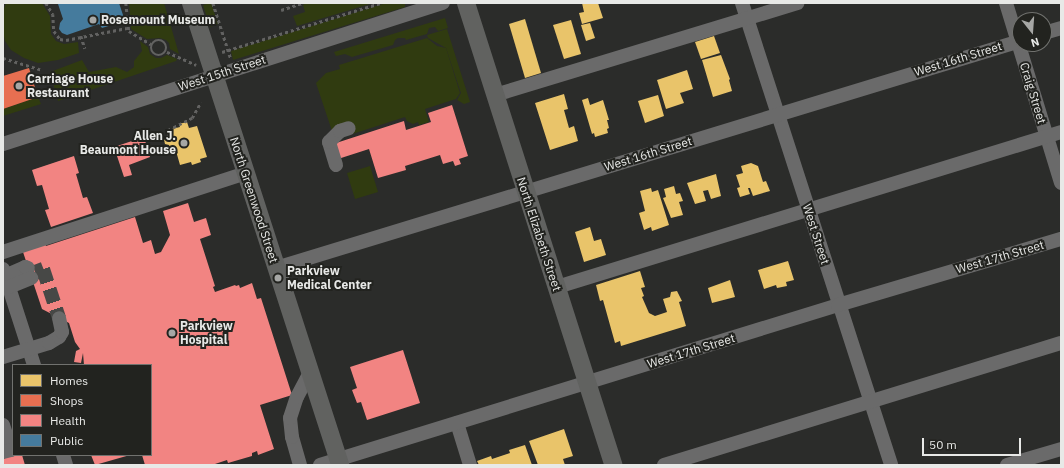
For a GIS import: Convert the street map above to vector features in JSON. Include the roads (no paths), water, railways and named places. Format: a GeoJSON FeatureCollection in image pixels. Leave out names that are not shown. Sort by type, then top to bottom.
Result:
{"type":"FeatureCollection","features":[{"type":"Feature","properties":{"kind":"main road","name":"North Greenwood Street"},"geometry":{"type":"LineString","coordinates":[[191,3],[208,67],[246,173],[339,462]]}},
{"type":"Feature","properties":{"kind":"main road","name":"North Elizabeth Street"},"geometry":{"type":"LineString","coordinates":[[466,3],[613,465]]}},
{"type":"Feature","properties":{"kind":"street","name":"West 15th Street"},"geometry":{"type":"LineString","coordinates":[[3,144],[208,67],[234,69],[442,3]]}},
{"type":"Feature","properties":{"kind":"street","name":"West Street"},"geometry":{"type":"LineString","coordinates":[[742,3],[838,305],[891,465]]}},
{"type":"Feature","properties":{"kind":"street"},"geometry":{"type":"LineString","coordinates":[[495,95],[797,3]]}},
{"type":"Feature","properties":{"kind":"street","name":"Craig Street"},"geometry":{"type":"LineString","coordinates":[[1006,3],[1012,21]]}},
{"type":"Feature","properties":{"kind":"street","name":"West 16th Street"},"geometry":{"type":"LineString","coordinates":[[276,268],[1012,43]]}},
{"type":"Feature","properties":{"kind":"street","name":"Craig Street"},"geometry":{"type":"LineString","coordinates":[[1022,52],[1061,182]]}},
{"type":"Feature","properties":{"kind":"street"},"geometry":{"type":"LineString","coordinates":[[336,165],[329,142],[340,131],[349,128]]}},
{"type":"Feature","properties":{"kind":"street"},"geometry":{"type":"LineString","coordinates":[[557,288],[1061,132]]}},
{"type":"Feature","properties":{"kind":"street"},"geometry":{"type":"LineString","coordinates":[[3,252],[246,173]]}},
{"type":"Feature","properties":{"kind":"street","name":"West 17th Street"},"geometry":{"type":"LineString","coordinates":[[320,465],[339,462],[457,423],[588,384],[838,305],[1061,239]]}},
{"type":"Feature","properties":{"kind":"street"},"geometry":{"type":"LineString","coordinates":[[30,273],[25,267],[6,278],[34,364]]}},
{"type":"Feature","properties":{"kind":"street"},"geometry":{"type":"LineString","coordinates":[[3,357],[49,343],[59,337],[62,332],[59,318]]}},
{"type":"Feature","properties":{"kind":"street"},"geometry":{"type":"LineString","coordinates":[[664,465],[1061,343]]}},
{"type":"Feature","properties":{"kind":"street"},"geometry":{"type":"LineString","coordinates":[[300,465],[292,437],[290,418],[297,397],[310,373]]}},
{"type":"Feature","properties":{"kind":"street"},"geometry":{"type":"LineString","coordinates":[[457,423],[470,465]]}},
{"type":"Feature","properties":{"kind":"street"},"geometry":{"type":"LineString","coordinates":[[3,425],[11,450],[3,452]]}},
{"type":"Feature","properties":{"kind":"street"},"geometry":{"type":"LineString","coordinates":[[1007,465],[1061,449]]}},
{"type":"Feature","properties":{"kind":"tunnel"},"geometry":{"type":"LineString","coordinates":[[31,278],[35,272],[43,269],[59,318]]}},
{"type":"Feature","properties":{"kind":"place","name":"Rosemount Museum"},"geometry":{"type":"Point","coordinates":[93,20]}},
{"type":"Feature","properties":{"kind":"place","name":"Carriage House Restaurant"},"geometry":{"type":"Point","coordinates":[19,86]}},
{"type":"Feature","properties":{"kind":"place","name":"Allen J. Beaumont House"},"geometry":{"type":"Point","coordinates":[184,143]}},
{"type":"Feature","properties":{"kind":"place","name":"Parkview Medical Center"},"geometry":{"type":"Point","coordinates":[278,278]}},
{"type":"Feature","properties":{"kind":"place","name":"Parkview Hospital"},"geometry":{"type":"Point","coordinates":[172,333]}}]}
